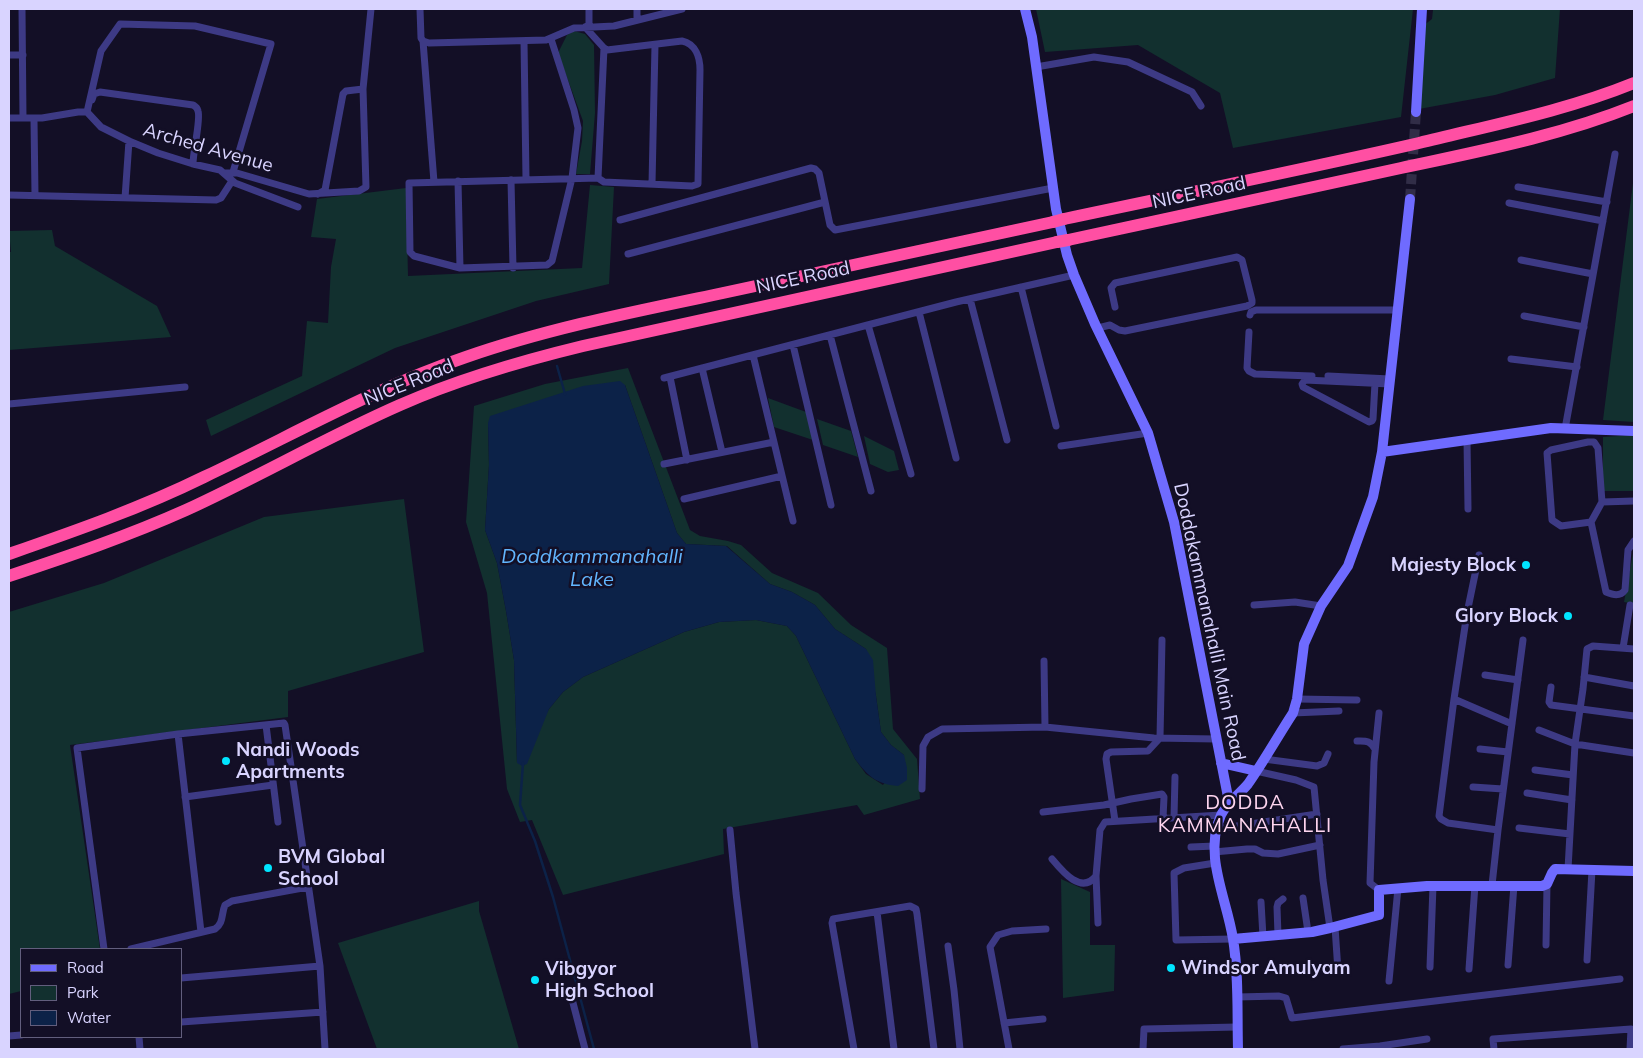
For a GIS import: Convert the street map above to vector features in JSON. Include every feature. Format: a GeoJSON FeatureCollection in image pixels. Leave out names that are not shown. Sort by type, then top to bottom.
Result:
{"type":"FeatureCollection","features":[{"type":"Feature","properties":{"kind":"highway","name":"NICE Road"},"geometry":{"type":"LineString","coordinates":[[9,554],[122,514],[162,497],[381,390],[431,369],[536,335],[661,306],[1400,147],[1576,105],[1634,83]]}},
{"type":"Feature","properties":{"kind":"highway","name":"NICE Road"},"geometry":{"type":"LineString","coordinates":[[9,576],[88,550],[163,520],[334,436],[428,393],[545,355],[1487,150],[1580,126],[1634,106]]}},
{"type":"Feature","properties":{"kind":"street"},"geometry":{"type":"LineString","coordinates":[[22,9],[23,118]]}},
{"type":"Feature","properties":{"kind":"street"},"geometry":{"type":"LineString","coordinates":[[318,194],[325,190],[343,94],[346,91],[363,89],[370,9]]}},
{"type":"Feature","properties":{"kind":"street"},"geometry":{"type":"LineString","coordinates":[[420,9],[434,182]]}},
{"type":"Feature","properties":{"kind":"street"},"geometry":{"type":"LineString","coordinates":[[551,39],[578,128],[572,178],[552,261],[547,265],[513,268],[460,268],[414,256],[410,252],[409,183],[458,181],[572,178],[598,178],[604,182],[692,186],[698,184],[700,70],[699,58],[695,50],[686,42],[611,50],[604,48],[588,27],[589,9]]}},
{"type":"Feature","properties":{"kind":"street"},"geometry":{"type":"LineString","coordinates":[[637,9],[637,20]]}},
{"type":"Feature","properties":{"kind":"street"},"geometry":{"type":"LineString","coordinates":[[422,41],[429,43],[551,39],[569,30],[588,27],[608,27],[682,9]]}},
{"type":"Feature","properties":{"kind":"street","name":"Doddakammanahalli Main Road"},"geometry":{"type":"LineString","coordinates":[[1025,9],[1032,37],[1053,188],[1067,255],[1098,328],[1148,433],[1174,522],[1229,802]]}},
{"type":"Feature","properties":{"kind":"street"},"geometry":{"type":"LineString","coordinates":[[1416,112],[1422,9]]}},
{"type":"Feature","properties":{"kind":"street"},"geometry":{"type":"LineString","coordinates":[[87,112],[101,51],[120,24],[195,26],[271,44],[233,172]]}},
{"type":"Feature","properties":{"kind":"street"},"geometry":{"type":"LineString","coordinates":[[524,41],[526,180]]}},
{"type":"Feature","properties":{"kind":"street"},"geometry":{"type":"LineString","coordinates":[[652,184],[655,45]]}},
{"type":"Feature","properties":{"kind":"street"},"geometry":{"type":"LineString","coordinates":[[598,178],[604,48]]}},
{"type":"Feature","properties":{"kind":"street"},"geometry":{"type":"LineString","coordinates":[[9,55],[23,55]]}},
{"type":"Feature","properties":{"kind":"street"},"geometry":{"type":"LineString","coordinates":[[1036,67],[1094,58],[1128,62],[1192,92],[1200,106]]}},
{"type":"Feature","properties":{"kind":"street","name":"Arched Avenue"},"geometry":{"type":"LineString","coordinates":[[87,112],[102,127],[129,141],[193,164],[220,170],[224,173],[233,172],[309,194],[359,191],[366,187],[363,89]]}},
{"type":"Feature","properties":{"kind":"street"},"geometry":{"type":"LineString","coordinates":[[87,112],[94,94],[98,92],[193,104],[198,109],[199,118],[193,164]]}},
{"type":"Feature","properties":{"kind":"street"},"geometry":{"type":"LineString","coordinates":[[9,118],[34,119],[87,112]]}},
{"type":"Feature","properties":{"kind":"street"},"geometry":{"type":"LineString","coordinates":[[34,119],[35,195]]}},
{"type":"Feature","properties":{"kind":"street"},"geometry":{"type":"LineString","coordinates":[[125,198],[129,141]]}},
{"type":"Feature","properties":{"kind":"street"},"geometry":{"type":"LineString","coordinates":[[1565,429],[1615,154]]}},
{"type":"Feature","properties":{"kind":"street"},"geometry":{"type":"LineString","coordinates":[[620,220],[811,168],[815,168],[819,173],[832,228],[835,230],[1053,188]]}},
{"type":"Feature","properties":{"kind":"street"},"geometry":{"type":"LineString","coordinates":[[224,173],[232,181],[298,207]]}},
{"type":"Feature","properties":{"kind":"street"},"geometry":{"type":"LineString","coordinates":[[511,180],[513,268]]}},
{"type":"Feature","properties":{"kind":"street"},"geometry":{"type":"LineString","coordinates":[[9,195],[216,200],[221,198],[232,181]]}},
{"type":"Feature","properties":{"kind":"street"},"geometry":{"type":"LineString","coordinates":[[458,181],[460,268]]}},
{"type":"Feature","properties":{"kind":"street"},"geometry":{"type":"LineString","coordinates":[[1518,187],[1607,202]]}},
{"type":"Feature","properties":{"kind":"street"},"geometry":{"type":"LineString","coordinates":[[1238,1049],[1238,997],[1233,938],[1215,863],[1217,829],[1220,815],[1229,802],[1247,785],[1293,713],[1304,644],[1321,606],[1348,566],[1373,497],[1382,452],[1410,199]]}},
{"type":"Feature","properties":{"kind":"street"},"geometry":{"type":"LineString","coordinates":[[628,254],[826,202]]}},
{"type":"Feature","properties":{"kind":"street"},"geometry":{"type":"LineString","coordinates":[[1510,203],[1603,221]]}},
{"type":"Feature","properties":{"kind":"street"},"geometry":{"type":"LineString","coordinates":[[1098,328],[1110,325],[1125,331],[1247,306],[1252,303],[1252,300],[1242,260],[1237,257],[1115,283],[1111,288],[1115,307]]}},
{"type":"Feature","properties":{"kind":"street"},"geometry":{"type":"LineString","coordinates":[[1521,260],[1593,274]]}},
{"type":"Feature","properties":{"kind":"street"},"geometry":{"type":"LineString","coordinates":[[687,460],[667,377],[970,299],[1074,275]]}},
{"type":"Feature","properties":{"kind":"street"},"geometry":{"type":"LineString","coordinates":[[1021,287],[1056,426]]}},
{"type":"Feature","properties":{"kind":"street"},"geometry":{"type":"LineString","coordinates":[[970,299],[1007,440]]}},
{"type":"Feature","properties":{"kind":"street"},"geometry":{"type":"LineString","coordinates":[[1250,315],[1251,312],[1256,310],[1398,310]]}},
{"type":"Feature","properties":{"kind":"street"},"geometry":{"type":"LineString","coordinates":[[919,312],[956,458]]}},
{"type":"Feature","properties":{"kind":"street"},"geometry":{"type":"LineString","coordinates":[[1524,316],[1584,328]]}},
{"type":"Feature","properties":{"kind":"street"},"geometry":{"type":"LineString","coordinates":[[868,325],[910,474]]}},
{"type":"Feature","properties":{"kind":"street"},"geometry":{"type":"LineString","coordinates":[[1249,332],[1247,368],[1251,373],[1390,381]]}},
{"type":"Feature","properties":{"kind":"street"},"geometry":{"type":"LineString","coordinates":[[830,335],[871,491]]}},
{"type":"Feature","properties":{"kind":"street"},"geometry":{"type":"LineString","coordinates":[[793,345],[832,505]]}},
{"type":"Feature","properties":{"kind":"street"},"geometry":{"type":"LineString","coordinates":[[753,355],[793,521]]}},
{"type":"Feature","properties":{"kind":"street"},"geometry":{"type":"LineString","coordinates":[[1511,359],[1577,367]]}},
{"type":"Feature","properties":{"kind":"street"},"geometry":{"type":"LineString","coordinates":[[702,368],[722,452]]}},
{"type":"Feature","properties":{"kind":"street"},"geometry":{"type":"LineString","coordinates":[[1375,383],[1373,419],[1369,422],[1302,387],[1305,380],[1375,383],[1390,381]]}},
{"type":"Feature","properties":{"kind":"street"},"geometry":{"type":"LineString","coordinates":[[9,404],[185,386]]}},
{"type":"Feature","properties":{"kind":"street"},"geometry":{"type":"LineString","coordinates":[[1382,452],[1551,428],[1634,431]]}},
{"type":"Feature","properties":{"kind":"street"},"geometry":{"type":"LineString","coordinates":[[1591,430],[1591,442]]}},
{"type":"Feature","properties":{"kind":"street"},"geometry":{"type":"LineString","coordinates":[[1062,446],[1148,433]]}},
{"type":"Feature","properties":{"kind":"street"},"geometry":{"type":"LineString","coordinates":[[1466,440],[1468,509]]}},
{"type":"Feature","properties":{"kind":"street"},"geometry":{"type":"LineString","coordinates":[[664,464],[774,442]]}},
{"type":"Feature","properties":{"kind":"street"},"geometry":{"type":"LineString","coordinates":[[1591,522],[1561,526],[1552,520],[1546,453],[1551,450],[1591,442],[1597,446],[1602,502],[1591,522],[1603,584],[1606,592],[1611,595],[1622,594],[1625,590],[1628,550],[1634,542]]}},
{"type":"Feature","properties":{"kind":"street"},"geometry":{"type":"LineString","coordinates":[[684,499],[782,476]]}},
{"type":"Feature","properties":{"kind":"street"},"geometry":{"type":"LineString","coordinates":[[1602,502],[1634,501]]}},
{"type":"Feature","properties":{"kind":"street"},"geometry":{"type":"LineString","coordinates":[[1479,555],[1467,613],[1439,816],[1441,820],[1448,823],[1498,830]]}},
{"type":"Feature","properties":{"kind":"street"},"geometry":{"type":"LineString","coordinates":[[1254,604],[1295,602],[1321,606]]}},
{"type":"Feature","properties":{"kind":"street"},"geometry":{"type":"LineString","coordinates":[[1623,648],[1630,604]]}},
{"type":"Feature","properties":{"kind":"street"},"geometry":{"type":"LineString","coordinates":[[1114,821],[1106,759],[1107,754],[1111,752],[1148,751],[1160,738],[1162,640]]}},
{"type":"Feature","properties":{"kind":"street"},"geometry":{"type":"LineString","coordinates":[[1492,885],[1523,640]]}},
{"type":"Feature","properties":{"kind":"street"},"geometry":{"type":"LineString","coordinates":[[1568,869],[1575,744],[1586,651],[1588,647],[1634,649]]}},
{"type":"Feature","properties":{"kind":"street"},"geometry":{"type":"LineString","coordinates":[[1044,661],[1045,727]]}},
{"type":"Feature","properties":{"kind":"street"},"geometry":{"type":"LineString","coordinates":[[1485,675],[1518,680]]}},
{"type":"Feature","properties":{"kind":"street"},"geometry":{"type":"LineString","coordinates":[[1584,677],[1634,686]]}},
{"type":"Feature","properties":{"kind":"street"},"geometry":{"type":"LineString","coordinates":[[1551,687],[1549,702],[1551,705],[1634,716]]}},
{"type":"Feature","properties":{"kind":"street"},"geometry":{"type":"LineString","coordinates":[[1454,699],[1512,724]]}},
{"type":"Feature","properties":{"kind":"street"},"geometry":{"type":"LineString","coordinates":[[1296,700],[1357,700]]}},
{"type":"Feature","properties":{"kind":"street"},"geometry":{"type":"LineString","coordinates":[[1293,713],[1339,711]]}},
{"type":"Feature","properties":{"kind":"street"},"geometry":{"type":"LineString","coordinates":[[1379,713],[1371,817],[1370,883],[1379,890],[1433,886],[1542,886],[1548,884]]}},
{"type":"Feature","properties":{"kind":"street"},"geometry":{"type":"LineString","coordinates":[[104,948],[77,748],[178,734],[284,723],[295,787],[320,966],[325,1049]]}},
{"type":"Feature","properties":{"kind":"street"},"geometry":{"type":"LineString","coordinates":[[266,725],[278,822]]}},
{"type":"Feature","properties":{"kind":"street"},"geometry":{"type":"LineString","coordinates":[[922,789],[923,746],[928,737],[942,729],[1045,727],[1160,738],[1216,739]]}},
{"type":"Feature","properties":{"kind":"street"},"geometry":{"type":"LineString","coordinates":[[1539,730],[1575,744],[1634,753]]}},
{"type":"Feature","properties":{"kind":"street"},"geometry":{"type":"LineString","coordinates":[[178,734],[201,932]]}},
{"type":"Feature","properties":{"kind":"street"},"geometry":{"type":"LineString","coordinates":[[1357,741],[1369,741],[1375,749]]}},
{"type":"Feature","properties":{"kind":"street"},"geometry":{"type":"LineString","coordinates":[[1480,749],[1508,752]]}},
{"type":"Feature","properties":{"kind":"street"},"geometry":{"type":"LineString","coordinates":[[1264,759],[1317,766],[1324,763],[1328,754]]}},
{"type":"Feature","properties":{"kind":"street"},"geometry":{"type":"LineString","coordinates":[[1221,763],[1296,780],[1314,787],[1323,880],[1333,928],[1338,971]]}},
{"type":"Feature","properties":{"kind":"street"},"geometry":{"type":"LineString","coordinates":[[1535,770],[1573,775]]}},
{"type":"Feature","properties":{"kind":"street"},"geometry":{"type":"LineString","coordinates":[[1174,817],[1175,777]]}},
{"type":"Feature","properties":{"kind":"street"},"geometry":{"type":"LineString","coordinates":[[185,797],[273,785]]}},
{"type":"Feature","properties":{"kind":"street"},"geometry":{"type":"LineString","coordinates":[[1473,787],[1503,789]]}},
{"type":"Feature","properties":{"kind":"street"},"geometry":{"type":"LineString","coordinates":[[1527,793],[1572,800]]}},
{"type":"Feature","properties":{"kind":"street"},"geometry":{"type":"LineString","coordinates":[[1043,812],[1112,804],[1162,794],[1164,797],[1163,818]]}},
{"type":"Feature","properties":{"kind":"street"},"geometry":{"type":"LineString","coordinates":[[1217,829],[1317,814]]}},
{"type":"Feature","properties":{"kind":"street"},"geometry":{"type":"LineString","coordinates":[[1098,923],[1096,876],[1100,830],[1105,822],[1220,815]]}},
{"type":"Feature","properties":{"kind":"street"},"geometry":{"type":"LineString","coordinates":[[1519,828],[1570,834]]}},
{"type":"Feature","properties":{"kind":"street"},"geometry":{"type":"LineString","coordinates":[[730,830],[756,1049]]}},
{"type":"Feature","properties":{"kind":"street"},"geometry":{"type":"LineString","coordinates":[[1191,847],[1255,849],[1263,853],[1278,854],[1320,846]]}},
{"type":"Feature","properties":{"kind":"street"},"geometry":{"type":"LineString","coordinates":[[1052,859],[1067,877],[1074,881],[1088,882],[1096,876]]}},
{"type":"Feature","properties":{"kind":"street"},"geometry":{"type":"LineString","coordinates":[[1215,863],[1184,868],[1174,873],[1176,940],[1278,936],[1333,928],[1379,914],[1379,890]]}},
{"type":"Feature","properties":{"kind":"street"},"geometry":{"type":"LineString","coordinates":[[1546,945],[1548,884],[1555,869],[1634,871]]}},
{"type":"Feature","properties":{"kind":"street"},"geometry":{"type":"LineString","coordinates":[[1588,960],[1592,870]]}},
{"type":"Feature","properties":{"kind":"street"},"geometry":{"type":"LineString","coordinates":[[1469,969],[1475,885]]}},
{"type":"Feature","properties":{"kind":"street"},"geometry":{"type":"LineString","coordinates":[[1508,965],[1514,885]]}},
{"type":"Feature","properties":{"kind":"street"},"geometry":{"type":"LineString","coordinates":[[135,948],[215,928],[220,925],[225,905],[232,901],[308,886]]}},
{"type":"Feature","properties":{"kind":"street"},"geometry":{"type":"LineString","coordinates":[[1430,967],[1433,886]]}},
{"type":"Feature","properties":{"kind":"street"},"geometry":{"type":"LineString","coordinates":[[1389,981],[1398,888]]}},
{"type":"Feature","properties":{"kind":"street"},"geometry":{"type":"LineString","coordinates":[[1303,898],[1308,932]]}},
{"type":"Feature","properties":{"kind":"street"},"geometry":{"type":"LineString","coordinates":[[1278,936],[1277,907],[1278,903],[1283,899]]}},
{"type":"Feature","properties":{"kind":"street"},"geometry":{"type":"LineString","coordinates":[[1261,902],[1263,937]]}},
{"type":"Feature","properties":{"kind":"street"},"geometry":{"type":"LineString","coordinates":[[854,1049],[832,923],[833,919],[910,906],[916,910],[934,1049]]}},
{"type":"Feature","properties":{"kind":"street"},"geometry":{"type":"LineString","coordinates":[[877,912],[894,1049]]}},
{"type":"Feature","properties":{"kind":"street"},"geometry":{"type":"LineString","coordinates":[[1009,1049],[990,947],[998,935],[1012,931],[1046,929]]}},
{"type":"Feature","properties":{"kind":"street"},"geometry":{"type":"LineString","coordinates":[[948,946],[960,1049]]}},
{"type":"Feature","properties":{"kind":"street"},"geometry":{"type":"LineString","coordinates":[[182,978],[320,966]]}},
{"type":"Feature","properties":{"kind":"street"},"geometry":{"type":"LineString","coordinates":[[1238,997],[1279,996],[1286,998],[1292,1018],[1620,979]]}},
{"type":"Feature","properties":{"kind":"street"},"geometry":{"type":"LineString","coordinates":[[572,999],[585,1049]]}},
{"type":"Feature","properties":{"kind":"street"},"geometry":{"type":"LineString","coordinates":[[182,1022],[323,1012]]}},
{"type":"Feature","properties":{"kind":"street"},"geometry":{"type":"LineString","coordinates":[[1004,1023],[1043,1019]]}},
{"type":"Feature","properties":{"kind":"street"},"geometry":{"type":"LineString","coordinates":[[1143,1049],[1144,1029],[1237,1027]]}},
{"type":"Feature","properties":{"kind":"street"},"geometry":{"type":"LineString","coordinates":[[1494,1049],[1493,1039],[1631,1029],[1630,1049]]}},
{"type":"Feature","properties":{"kind":"street"},"geometry":{"type":"LineString","coordinates":[[1343,1049],[1406,1046],[1427,1039]]}},
{"type":"Feature","properties":{"kind":"green space"},"geometry":{"type":"Polygon","coordinates":[[[1036,9],[1413,9],[1401,117],[1233,148],[1220,93],[1138,45],[1045,52],[1036,9]]]}},
{"type":"Feature","properties":{"kind":"green space"},"geometry":{"type":"Polygon","coordinates":[[[1560,9],[1555,78],[1495,95],[1419,109],[1423,26],[1432,19],[1433,10],[1560,9]]]}},
{"type":"Feature","properties":{"kind":"green space"},"geometry":{"type":"Polygon","coordinates":[[[574,31],[585,34],[594,45],[595,113],[590,174],[576,174],[582,141],[583,121],[558,53],[567,35],[574,31]]]}},
{"type":"Feature","properties":{"kind":"green space"},"geometry":{"type":"Polygon","coordinates":[[[1634,175],[1634,422],[1603,420],[1634,175]]]}},
{"type":"Feature","properties":{"kind":"green space"},"geometry":{"type":"Polygon","coordinates":[[[590,185],[614,187],[609,284],[536,301],[395,348],[211,436],[206,420],[302,376],[307,321],[328,323],[331,267],[336,239],[311,237],[317,199],[406,188],[408,276],[582,268],[590,185]]]}},
{"type":"Feature","properties":{"kind":"green space"},"geometry":{"type":"Polygon","coordinates":[[[52,230],[55,246],[157,306],[171,337],[9,350],[9,252],[11,252],[9,231],[52,230]]]}},
{"type":"Feature","properties":{"kind":"green space"},"geometry":{"type":"Polygon","coordinates":[[[628,368],[690,530],[700,536],[741,545],[772,573],[818,593],[851,625],[887,648],[893,729],[917,759],[920,799],[864,815],[857,805],[723,829],[724,854],[563,895],[532,820],[520,822],[507,789],[487,593],[466,522],[474,406],[545,384],[628,368]],[[625,385],[488,423],[489,465],[485,530],[497,563],[514,660],[517,763],[549,709],[563,692],[583,677],[684,632],[719,622],[756,620],[787,626],[796,636],[855,759],[866,774],[883,785],[904,755],[891,745],[881,732],[866,649],[835,629],[815,605],[792,592],[770,584],[727,546],[686,544],[677,533],[625,385]]]}},
{"type":"Feature","properties":{"kind":"green space"},"geometry":{"type":"Polygon","coordinates":[[[768,398],[806,412],[813,440],[774,427],[768,398]]]}},
{"type":"Feature","properties":{"kind":"green space"},"geometry":{"type":"Polygon","coordinates":[[[817,419],[851,431],[858,457],[823,445],[817,419]]]}},
{"type":"Feature","properties":{"kind":"green space"},"geometry":{"type":"Polygon","coordinates":[[[1634,435],[1634,491],[1603,491],[1603,437],[1634,435]]]}},
{"type":"Feature","properties":{"kind":"green space"},"geometry":{"type":"Polygon","coordinates":[[[864,436],[894,451],[899,470],[888,472],[870,464],[864,436]]]}},
{"type":"Feature","properties":{"kind":"green space"},"geometry":{"type":"Polygon","coordinates":[[[404,499],[424,652],[288,691],[288,717],[70,745],[100,948],[20,948],[20,991],[9,994],[9,612],[104,583],[264,517],[404,499]]]}},
{"type":"Feature","properties":{"kind":"green space"},"geometry":{"type":"Polygon","coordinates":[[[1634,548],[1634,604],[1624,602],[1634,548]]]}},
{"type":"Feature","properties":{"kind":"green space"},"geometry":{"type":"Polygon","coordinates":[[[1061,879],[1090,892],[1090,945],[1115,945],[1114,991],[1063,998],[1061,879]]]}},
{"type":"Feature","properties":{"kind":"green space"},"geometry":{"type":"Polygon","coordinates":[[[479,901],[479,911],[519,1049],[377,1049],[338,943],[479,901]]]}},
{"type":"Feature","properties":{"kind":"water","name":"Doddkammanahalli Lake"},"geometry":{"type":"Polygon","coordinates":[[[620,381],[625,385],[677,533],[686,544],[726,546],[770,584],[792,592],[815,605],[835,629],[866,649],[873,660],[881,732],[891,745],[904,755],[907,780],[898,786],[890,785],[878,781],[864,770],[855,759],[796,636],[787,626],[756,620],[719,622],[684,632],[583,677],[563,692],[549,709],[527,764],[522,766],[517,763],[514,660],[497,563],[485,530],[489,465],[488,423],[490,416],[583,386],[620,381]]]}},
{"type":"Feature","properties":{"kind":"waterway"},"geometry":{"type":"LineString","coordinates":[[557,366],[565,394]]}},
{"type":"Feature","properties":{"kind":"waterway"},"geometry":{"type":"LineString","coordinates":[[523,763],[520,805],[535,841],[553,897],[594,1049]]}},
{"type":"Feature","properties":{"kind":"tunnel"},"geometry":{"type":"LineString","coordinates":[[1410,199],[1416,112]]}},
{"type":"Feature","properties":{"kind":"place","name":"Majesty Block"},"geometry":{"type":"Point","coordinates":[1526,565]}},
{"type":"Feature","properties":{"kind":"place","name":"Glory Block"},"geometry":{"type":"Point","coordinates":[1568,616]}},
{"type":"Feature","properties":{"kind":"place","name":"Nandi Woods Apartments"},"geometry":{"type":"Point","coordinates":[226,761]}},
{"type":"Feature","properties":{"kind":"place","name":"BVM Global School"},"geometry":{"type":"Point","coordinates":[268,868]}},
{"type":"Feature","properties":{"kind":"place","name":"Windsor Amulyam"},"geometry":{"type":"Point","coordinates":[1171,968]}},
{"type":"Feature","properties":{"kind":"place","name":"Vibgyor High School"},"geometry":{"type":"Point","coordinates":[535,980]}},
{"type":"Feature","properties":{"kind":"district","name":"DODDA KAMMANAHALLI"},"geometry":{"type":"Point","coordinates":[1245,814]}}]}
